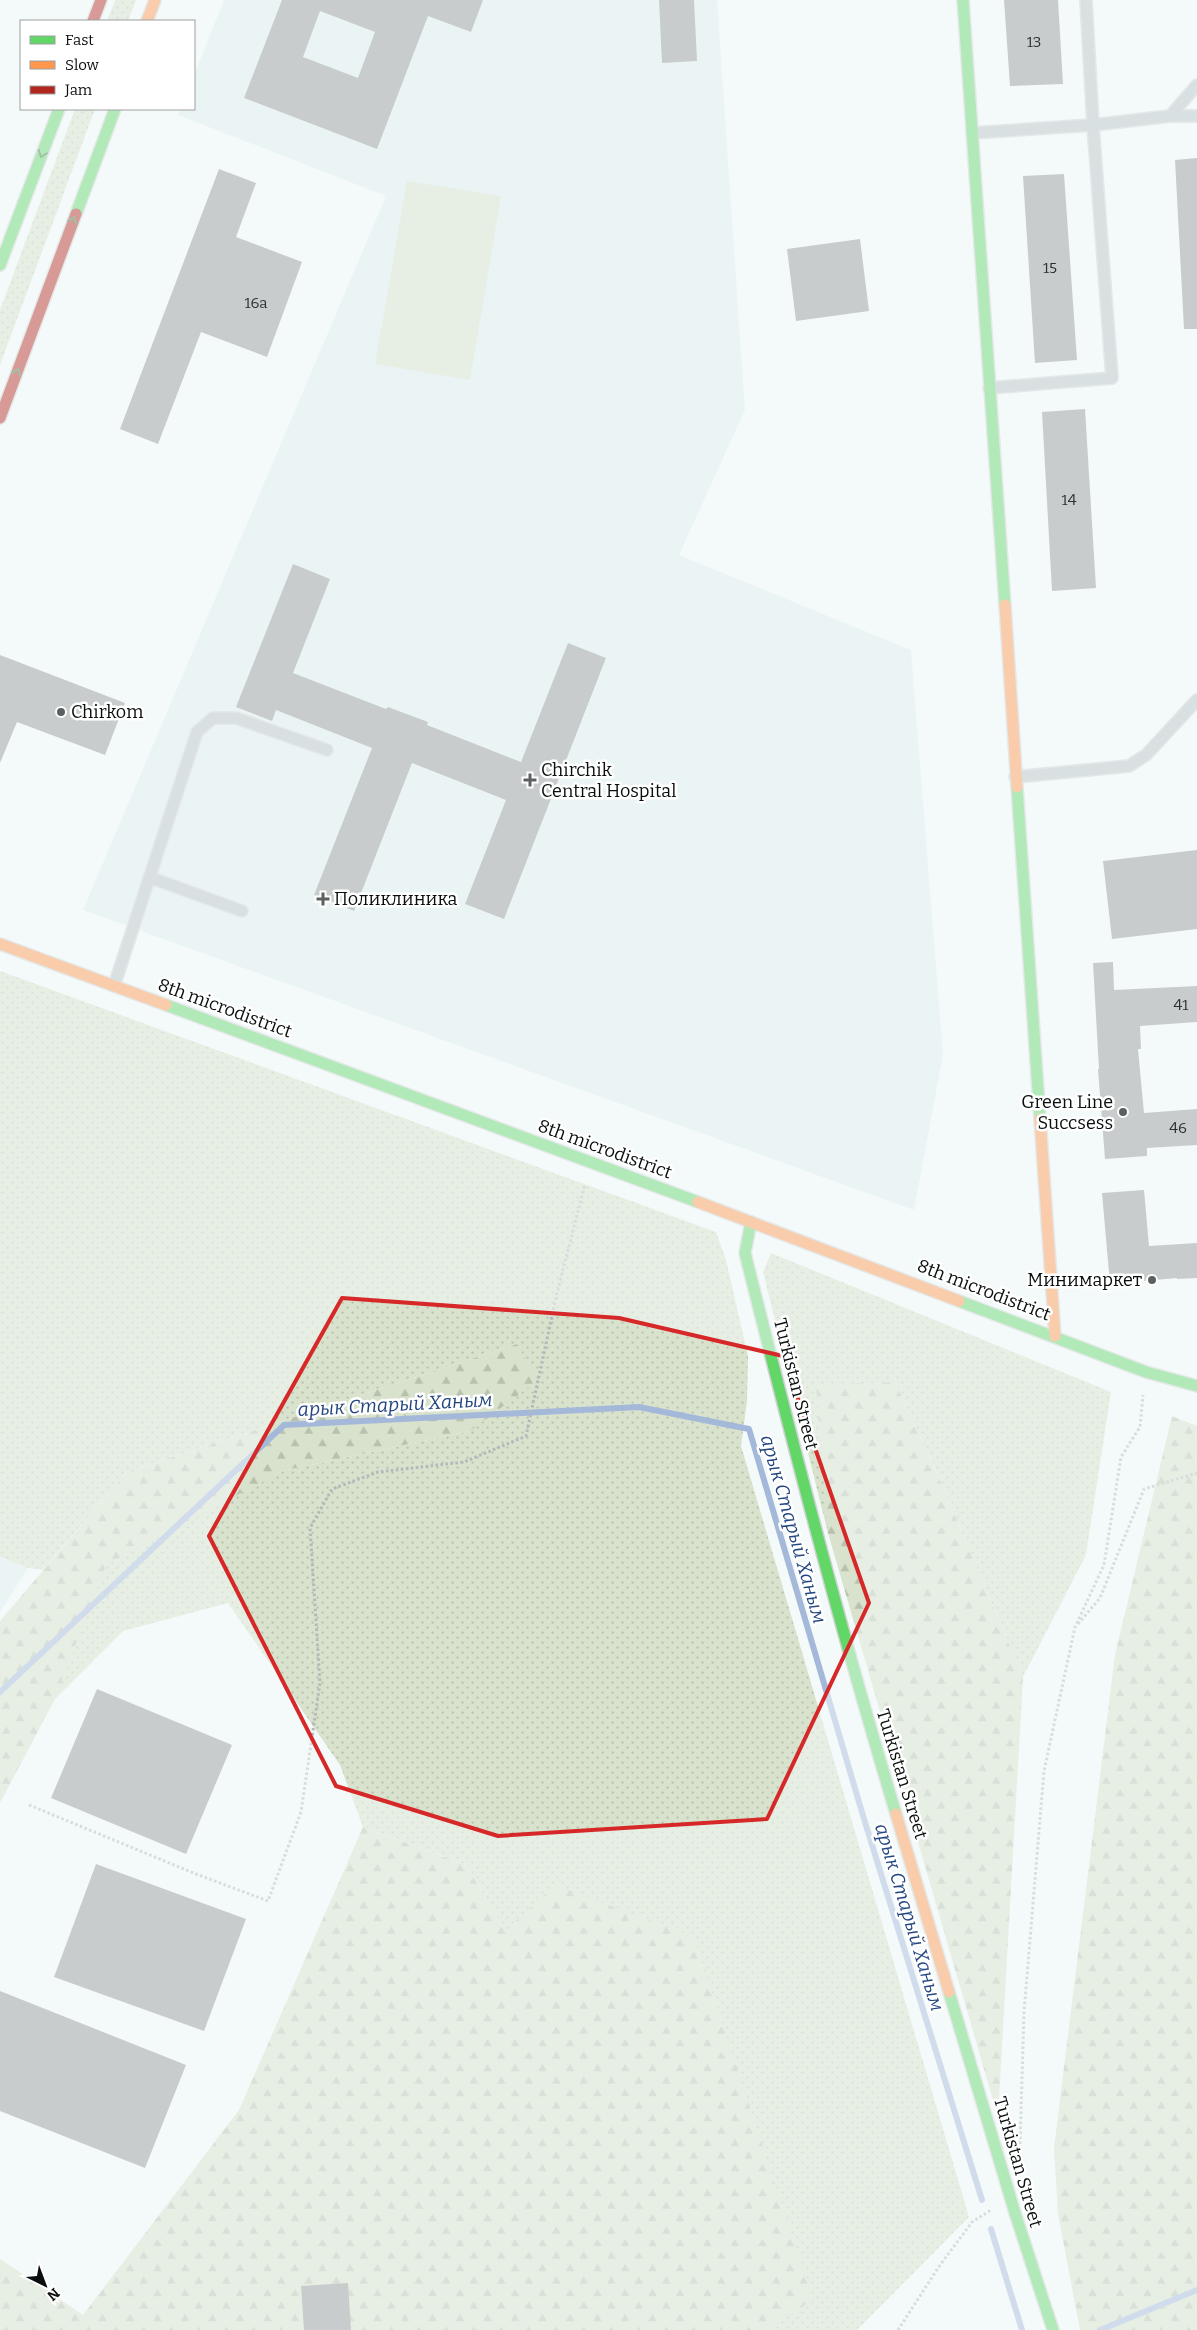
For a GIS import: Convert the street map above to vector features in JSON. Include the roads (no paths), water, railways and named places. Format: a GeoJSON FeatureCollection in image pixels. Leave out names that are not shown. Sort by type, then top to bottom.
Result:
{"type":"FeatureCollection","features":[{"type":"Feature","properties":{"kind":"street"},"geometry":{"type":"LineString","coordinates":[[93,20],[101,0]]}},
{"type":"Feature","properties":{"kind":"street"},"geometry":{"type":"LineString","coordinates":[[147,20],[155,0]]}},
{"type":"Feature","properties":{"kind":"street"},"geometry":{"type":"LineString","coordinates":[[962,0],[1055,1336]]}},
{"type":"Feature","properties":{"kind":"street"},"geometry":{"type":"LineString","coordinates":[[0,265],[60,110]]}},
{"type":"Feature","properties":{"kind":"street"},"geometry":{"type":"LineString","coordinates":[[0,418],[115,110]]}},
{"type":"Feature","properties":{"kind":"street","name":"8th microdistrict"},"geometry":{"type":"LineString","coordinates":[[0,944],[752,1222],[1146,1372],[1197,1386]]}},
{"type":"Feature","properties":{"kind":"street","name":"Turkistan Street"},"geometry":{"type":"LineString","coordinates":[[752,1222],[745,1253],[801,1475],[866,1714],[1011,2198],[1053,2330]]}},
{"type":"Feature","properties":{"kind":"lane"},"geometry":{"type":"LineString","coordinates":[[989,388],[1112,378],[1093,125],[1086,0]]}},
{"type":"Feature","properties":{"kind":"lane"},"geometry":{"type":"LineString","coordinates":[[1170,116],[1197,86]]}},
{"type":"Feature","properties":{"kind":"lane"},"geometry":{"type":"LineString","coordinates":[[972,133],[1093,125],[1170,116],[1197,116]]}},
{"type":"Feature","properties":{"kind":"lane"},"geometry":{"type":"LineString","coordinates":[[1015,778],[1129,766],[1146,755],[1197,700]]}},
{"type":"Feature","properties":{"kind":"lane"},"geometry":{"type":"LineString","coordinates":[[114,986],[197,732],[214,718],[236,718],[327,750]]}},
{"type":"Feature","properties":{"kind":"lane"},"geometry":{"type":"LineString","coordinates":[[149,877],[242,911]]}},
{"type":"Feature","properties":{"kind":"waterway","name":"арык Старый Ханым"},"geometry":{"type":"LineString","coordinates":[[0,1692],[284,1425],[639,1407],[749,1429],[864,1819],[982,2200]]}},
{"type":"Feature","properties":{"kind":"waterway","name":"арык Старый Ханым"},"geometry":{"type":"LineString","coordinates":[[991,2229],[1022,2330]]}},
{"type":"Feature","properties":{"kind":"waterway"},"geometry":{"type":"LineString","coordinates":[[1100,2330],[1197,2290]]}},
{"type":"Feature","properties":{"kind":"place","name":"Chirkom"},"geometry":{"type":"Point","coordinates":[61,712]}},
{"type":"Feature","properties":{"kind":"place","name":"Chirchik Central Hospital"},"geometry":{"type":"Point","coordinates":[530,780]}},
{"type":"Feature","properties":{"kind":"place","name":"Поликлиника"},"geometry":{"type":"Point","coordinates":[323,899]}},
{"type":"Feature","properties":{"kind":"place","name":"Green Line Succsess"},"geometry":{"type":"Point","coordinates":[1123,1112]}},
{"type":"Feature","properties":{"kind":"place","name":"Минимаркет"},"geometry":{"type":"Point","coordinates":[1152,1280]}}]}
